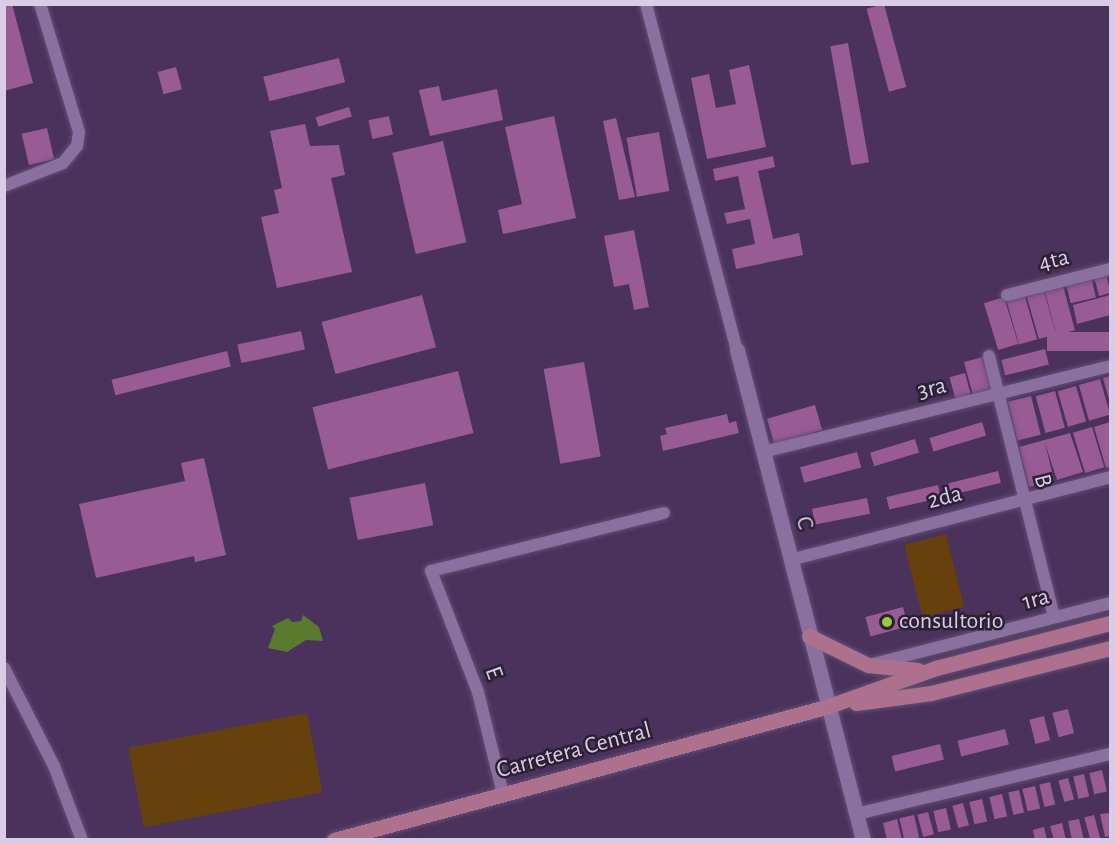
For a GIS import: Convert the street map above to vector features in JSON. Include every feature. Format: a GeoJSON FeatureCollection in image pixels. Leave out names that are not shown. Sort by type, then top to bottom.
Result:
{"type":"FeatureCollection","features":[{"type":"Feature","properties":{"kind":"main road","name":"Carretera Central"},"geometry":{"type":"LineString","coordinates":[[339,839],[826,706],[936,669],[1110,623]]}},
{"type":"Feature","properties":{"kind":"main road"},"geometry":{"type":"LineString","coordinates":[[809,636],[868,665],[898,671],[936,669]]}},
{"type":"Feature","properties":{"kind":"main road","name":"Carretera Central"},"geometry":{"type":"LineString","coordinates":[[826,706],[931,693],[1110,648]]}},
{"type":"Feature","properties":{"kind":"street"},"geometry":{"type":"LineString","coordinates":[[4,186],[63,164],[77,146],[79,132],[40,4]]}},
{"type":"Feature","properties":{"kind":"street"},"geometry":{"type":"LineString","coordinates":[[646,4],[737,350]]}},
{"type":"Feature","properties":{"kind":"street","name":"4ta"},"geometry":{"type":"LineString","coordinates":[[1007,295],[1110,269]]}},
{"type":"Feature","properties":{"kind":"street","name":"C"},"geometry":{"type":"LineString","coordinates":[[737,350],[826,706],[863,840]]}},
{"type":"Feature","properties":{"kind":"street","name":"B"},"geometry":{"type":"LineString","coordinates":[[989,356],[1054,616]]}},
{"type":"Feature","properties":{"kind":"street","name":"3ra"},"geometry":{"type":"LineString","coordinates":[[763,452],[1110,366]]}},
{"type":"Feature","properties":{"kind":"street","name":"2da"},"geometry":{"type":"LineString","coordinates":[[790,560],[1110,477]]}},
{"type":"Feature","properties":{"kind":"street","name":"E"},"geometry":{"type":"LineString","coordinates":[[503,794],[478,693],[431,571],[664,513]]}},
{"type":"Feature","properties":{"kind":"street","name":"1ra"},"geometry":{"type":"LineString","coordinates":[[868,665],[1110,603]]}},
{"type":"Feature","properties":{"kind":"street"},"geometry":{"type":"LineString","coordinates":[[4,668],[54,766],[82,840]]}},
{"type":"Feature","properties":{"kind":"street"},"geometry":{"type":"LineString","coordinates":[[856,814],[1110,754]]}},
{"type":"Feature","properties":{"kind":"shaded area"},"geometry":{"type":"Polygon","coordinates":[[[946,534],[964,607],[922,617],[904,544],[946,534]]]}},
{"type":"Feature","properties":{"kind":"shaded area"},"geometry":{"type":"Polygon","coordinates":[[[303,615],[319,627],[323,641],[306,640],[287,652],[268,648],[275,629],[272,626],[288,618],[292,622],[301,621],[303,615]]]}},
{"type":"Feature","properties":{"kind":"shaded area"},"geometry":{"type":"Polygon","coordinates":[[[307,713],[322,793],[144,827],[128,748],[307,713]]]}},
{"type":"Feature","properties":{"kind":"building"},"geometry":{"type":"Polygon","coordinates":[[[12,4],[33,83],[4,91],[4,5],[12,4]]]}},
{"type":"Feature","properties":{"kind":"building"},"geometry":{"type":"Polygon","coordinates":[[[884,4],[906,87],[889,92],[867,9],[884,4]]]}},
{"type":"Feature","properties":{"kind":"building"},"geometry":{"type":"Polygon","coordinates":[[[848,43],[869,162],[851,165],[830,46],[848,43]]]}},
{"type":"Feature","properties":{"kind":"building"},"geometry":{"type":"Polygon","coordinates":[[[339,58],[345,82],[269,101],[263,77],[339,58]]]}},
{"type":"Feature","properties":{"kind":"building"},"geometry":{"type":"Polygon","coordinates":[[[749,65],[766,147],[707,159],[691,78],[709,74],[716,108],[736,104],[729,70],[749,65]]]}},
{"type":"Feature","properties":{"kind":"building"},"geometry":{"type":"Polygon","coordinates":[[[176,67],[182,89],[164,94],[158,72],[176,67]]]}},
{"type":"Feature","properties":{"kind":"building"},"geometry":{"type":"Polygon","coordinates":[[[439,86],[442,101],[497,89],[503,120],[430,136],[419,90],[439,86]]]}},
{"type":"Feature","properties":{"kind":"building"},"geometry":{"type":"Polygon","coordinates":[[[349,107],[352,117],[318,127],[316,117],[349,107]]]}},
{"type":"Feature","properties":{"kind":"building"},"geometry":{"type":"Polygon","coordinates":[[[389,116],[393,135],[372,139],[368,120],[389,116]]]}},
{"type":"Feature","properties":{"kind":"building"},"geometry":{"type":"Polygon","coordinates":[[[554,116],[576,218],[503,234],[498,210],[522,204],[505,127],[554,116]]]}},
{"type":"Feature","properties":{"kind":"building"},"geometry":{"type":"Polygon","coordinates":[[[616,118],[635,197],[619,200],[603,121],[616,118]]]}},
{"type":"Feature","properties":{"kind":"building"},"geometry":{"type":"Polygon","coordinates":[[[305,124],[310,146],[339,145],[345,175],[331,178],[352,272],[277,288],[261,217],[279,213],[274,190],[282,188],[270,131],[305,124]]]}},
{"type":"Feature","properties":{"kind":"building"},"geometry":{"type":"Polygon","coordinates":[[[47,128],[54,159],[29,165],[22,134],[47,128]]]}},
{"type":"Feature","properties":{"kind":"building"},"geometry":{"type":"Polygon","coordinates":[[[659,132],[669,191],[637,197],[627,138],[659,132]]]}},
{"type":"Feature","properties":{"kind":"building"},"geometry":{"type":"Polygon","coordinates":[[[443,141],[466,242],[416,254],[392,153],[443,141]]]}},
{"type":"Feature","properties":{"kind":"building"},"geometry":{"type":"Polygon","coordinates":[[[773,156],[775,167],[758,171],[773,239],[799,233],[803,255],[736,269],[732,249],[755,244],[750,219],[727,224],[724,213],[745,209],[738,176],[715,181],[713,169],[773,156]]]}},
{"type":"Feature","properties":{"kind":"building"},"geometry":{"type":"Polygon","coordinates":[[[634,230],[649,307],[634,310],[629,284],[614,287],[604,236],[634,230]]]}},
{"type":"Feature","properties":{"kind":"building"},"geometry":{"type":"Polygon","coordinates":[[[1106,272],[1110,293],[1099,296],[1094,276],[1106,272]]]}},
{"type":"Feature","properties":{"kind":"building"},"geometry":{"type":"Polygon","coordinates":[[[1091,276],[1096,297],[1071,303],[1066,282],[1091,276]]]}},
{"type":"Feature","properties":{"kind":"building"},"geometry":{"type":"Polygon","coordinates":[[[1062,282],[1075,330],[1057,335],[1044,287],[1062,282]]]}},
{"type":"Feature","properties":{"kind":"building"},"geometry":{"type":"Polygon","coordinates":[[[1043,288],[1056,334],[1039,339],[1026,293],[1043,288]]]}},
{"type":"Feature","properties":{"kind":"building"},"geometry":{"type":"Polygon","coordinates":[[[1024,293],[1037,339],[1019,344],[1006,298],[1024,293]]]}},
{"type":"Feature","properties":{"kind":"building"},"geometry":{"type":"Polygon","coordinates":[[[422,295],[436,347],[336,374],[322,322],[422,295]]]}},
{"type":"Feature","properties":{"kind":"building"},"geometry":{"type":"Polygon","coordinates":[[[1110,295],[1110,315],[1077,324],[1073,305],[1110,295]]]}},
{"type":"Feature","properties":{"kind":"building"},"geometry":{"type":"Polygon","coordinates":[[[1004,297],[1018,344],[998,350],[984,303],[1004,297]]]}},
{"type":"Feature","properties":{"kind":"building"},"geometry":{"type":"Polygon","coordinates":[[[301,331],[305,350],[241,363],[237,345],[301,331]]]}},
{"type":"Feature","properties":{"kind":"building"},"geometry":{"type":"Polygon","coordinates":[[[1047,332],[1110,332],[1110,351],[1047,351],[1047,332]]]}},
{"type":"Feature","properties":{"kind":"building"},"geometry":{"type":"Polygon","coordinates":[[[1045,349],[1049,365],[1005,375],[1001,360],[1045,349]]]}},
{"type":"Feature","properties":{"kind":"building"},"geometry":{"type":"Polygon","coordinates":[[[227,351],[231,367],[115,395],[112,380],[227,351]]]}},
{"type":"Feature","properties":{"kind":"building"},"geometry":{"type":"Polygon","coordinates":[[[983,357],[984,363],[978,365],[985,363],[993,390],[973,395],[964,362],[983,357]]]}},
{"type":"Feature","properties":{"kind":"building"},"geometry":{"type":"Polygon","coordinates":[[[584,362],[601,457],[560,464],[544,369],[584,362]]]}},
{"type":"Feature","properties":{"kind":"building"},"geometry":{"type":"Polygon","coordinates":[[[458,371],[473,433],[328,469],[312,407],[458,371]]]}},
{"type":"Feature","properties":{"kind":"building"},"geometry":{"type":"Polygon","coordinates":[[[965,373],[971,395],[955,399],[950,377],[965,373]]]}},
{"type":"Feature","properties":{"kind":"building"},"geometry":{"type":"Polygon","coordinates":[[[1110,376],[1110,403],[1103,378],[1110,376]]]}},
{"type":"Feature","properties":{"kind":"building"},"geometry":{"type":"Polygon","coordinates":[[[1100,379],[1110,415],[1089,421],[1079,385],[1100,379]]]}},
{"type":"Feature","properties":{"kind":"building"},"geometry":{"type":"Polygon","coordinates":[[[1076,386],[1086,422],[1068,427],[1058,391],[1076,386]]]}},
{"type":"Feature","properties":{"kind":"building"},"geometry":{"type":"Polygon","coordinates":[[[1055,391],[1065,428],[1046,433],[1036,396],[1055,391]]]}},
{"type":"Feature","properties":{"kind":"building"},"geometry":{"type":"Polygon","coordinates":[[[1031,396],[1041,435],[1017,441],[1008,402],[1031,396]]]}},
{"type":"Feature","properties":{"kind":"building"},"geometry":{"type":"Polygon","coordinates":[[[815,405],[822,430],[774,444],[767,419],[815,405]]]}},
{"type":"Feature","properties":{"kind":"building"},"geometry":{"type":"Polygon","coordinates":[[[727,414],[729,423],[736,421],[739,433],[663,451],[660,436],[667,434],[665,428],[727,414]]]}},
{"type":"Feature","properties":{"kind":"building"},"geometry":{"type":"Polygon","coordinates":[[[982,422],[986,435],[933,451],[929,438],[982,422]]]}},
{"type":"Feature","properties":{"kind":"building"},"geometry":{"type":"Polygon","coordinates":[[[1110,422],[1110,467],[1106,468],[1094,427],[1110,422]]]}},
{"type":"Feature","properties":{"kind":"building"},"geometry":{"type":"Polygon","coordinates":[[[1092,427],[1104,467],[1085,473],[1073,433],[1092,427]]]}},
{"type":"Feature","properties":{"kind":"building"},"geometry":{"type":"Polygon","coordinates":[[[1070,433],[1083,472],[1057,480],[1045,443],[1054,480],[1029,487],[1019,447],[1070,433]]]}},
{"type":"Feature","properties":{"kind":"building"},"geometry":{"type":"Polygon","coordinates":[[[915,439],[919,452],[874,466],[870,453],[915,439]]]}},
{"type":"Feature","properties":{"kind":"building"},"geometry":{"type":"Polygon","coordinates":[[[857,452],[861,467],[804,483],[800,467],[857,452]]]}},
{"type":"Feature","properties":{"kind":"building"},"geometry":{"type":"Polygon","coordinates":[[[204,458],[226,555],[195,562],[194,556],[96,578],[79,504],[185,481],[181,463],[204,458]]]}},
{"type":"Feature","properties":{"kind":"building"},"geometry":{"type":"Polygon","coordinates":[[[998,471],[1001,483],[948,496],[945,484],[998,471]]]}},
{"type":"Feature","properties":{"kind":"building"},"geometry":{"type":"Polygon","coordinates":[[[425,483],[433,525],[358,540],[349,498],[425,483]]]}},
{"type":"Feature","properties":{"kind":"building"},"geometry":{"type":"Polygon","coordinates":[[[938,485],[941,498],[889,510],[886,497],[938,485]]]}},
{"type":"Feature","properties":{"kind":"building"},"geometry":{"type":"Polygon","coordinates":[[[867,498],[870,514],[815,524],[812,509],[867,498]]]}},
{"type":"Feature","properties":{"kind":"building","name":"consultorio"},"geometry":{"type":"Polygon","coordinates":[[[903,607],[908,626],[871,636],[865,617],[903,607]]]}},
{"type":"Feature","properties":{"kind":"building"},"geometry":{"type":"Polygon","coordinates":[[[1068,709],[1074,733],[1059,737],[1052,713],[1068,709]]]}},
{"type":"Feature","properties":{"kind":"building"},"geometry":{"type":"Polygon","coordinates":[[[1044,716],[1050,740],[1035,744],[1029,720],[1044,716]]]}},
{"type":"Feature","properties":{"kind":"building"},"geometry":{"type":"Polygon","coordinates":[[[1005,729],[1009,745],[961,756],[957,741],[1005,729]]]}},
{"type":"Feature","properties":{"kind":"building"},"geometry":{"type":"Polygon","coordinates":[[[940,744],[944,760],[895,772],[891,756],[940,744]]]}},
{"type":"Feature","properties":{"kind":"building"},"geometry":{"type":"Polygon","coordinates":[[[1102,770],[1107,791],[1094,794],[1089,773],[1102,770]]]}},
{"type":"Feature","properties":{"kind":"building"},"geometry":{"type":"Polygon","coordinates":[[[1084,774],[1089,796],[1078,799],[1073,776],[1084,774]]]}},
{"type":"Feature","properties":{"kind":"building"},"geometry":{"type":"Polygon","coordinates":[[[1068,778],[1074,799],[1064,802],[1058,781],[1068,778]]]}},
{"type":"Feature","properties":{"kind":"building"},"geometry":{"type":"Polygon","coordinates":[[[1050,782],[1055,804],[1044,807],[1039,784],[1050,782]]]}},
{"type":"Feature","properties":{"kind":"building"},"geometry":{"type":"Polygon","coordinates":[[[1035,786],[1040,808],[1028,811],[1022,789],[1035,786]]]}},
{"type":"Feature","properties":{"kind":"building"},"geometry":{"type":"Polygon","coordinates":[[[1019,790],[1024,812],[1013,815],[1008,792],[1019,790]]]}},
{"type":"Feature","properties":{"kind":"building"},"geometry":{"type":"Polygon","coordinates":[[[1002,794],[1007,816],[995,819],[989,797],[1002,794]]]}},
{"type":"Feature","properties":{"kind":"building"},"geometry":{"type":"Polygon","coordinates":[[[982,799],[987,821],[975,824],[969,802],[982,799]]]}},
{"type":"Feature","properties":{"kind":"building"},"geometry":{"type":"Polygon","coordinates":[[[963,803],[969,825],[958,828],[952,806],[963,803]]]}},
{"type":"Feature","properties":{"kind":"building"},"geometry":{"type":"Polygon","coordinates":[[[946,808],[951,829],[938,832],[933,811],[946,808]]]}},
{"type":"Feature","properties":{"kind":"building"},"geometry":{"type":"Polygon","coordinates":[[[928,812],[934,834],[923,837],[917,815],[928,812]]]}},
{"type":"Feature","properties":{"kind":"building"},"geometry":{"type":"Polygon","coordinates":[[[1110,813],[1110,836],[1105,837],[1100,814],[1110,813]]]}},
{"type":"Feature","properties":{"kind":"building"},"geometry":{"type":"Polygon","coordinates":[[[914,815],[919,837],[904,840],[899,818],[914,815]]]}},
{"type":"Feature","properties":{"kind":"building"},"geometry":{"type":"Polygon","coordinates":[[[1094,815],[1100,838],[1090,840],[1084,818],[1094,815]]]}},
{"type":"Feature","properties":{"kind":"building"},"geometry":{"type":"Polygon","coordinates":[[[897,819],[902,840],[887,840],[883,823],[897,819]]]}},
{"type":"Feature","properties":{"kind":"building"},"geometry":{"type":"Polygon","coordinates":[[[1079,819],[1084,840],[1072,840],[1068,821],[1079,819]]]}},
{"type":"Feature","properties":{"kind":"building"},"geometry":{"type":"Polygon","coordinates":[[[1062,823],[1066,840],[1054,840],[1050,826],[1062,823]]]}},
{"type":"Feature","properties":{"kind":"building"},"geometry":{"type":"Polygon","coordinates":[[[1044,827],[1047,840],[1035,840],[1033,830],[1044,827]]]}},
{"type":"Feature","properties":{"kind":"place","name":"consultorio"},"geometry":{"type":"Point","coordinates":[887,622]}}]}
